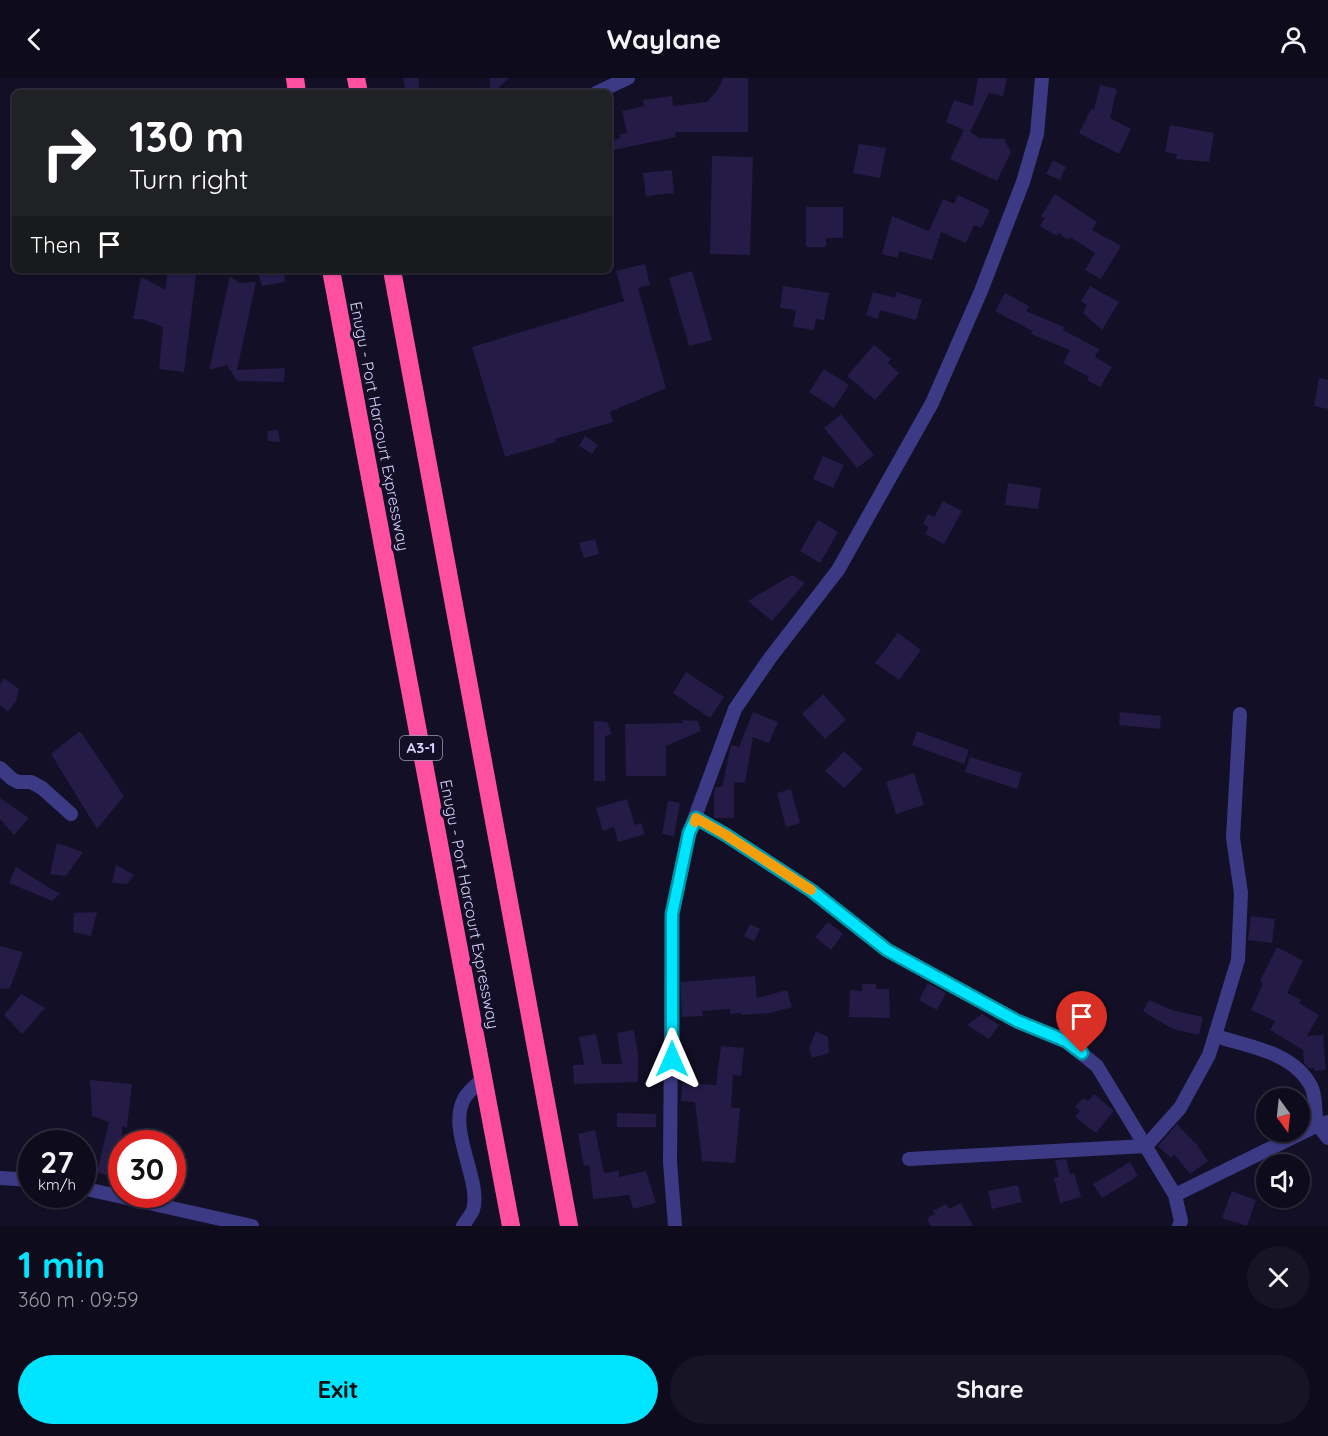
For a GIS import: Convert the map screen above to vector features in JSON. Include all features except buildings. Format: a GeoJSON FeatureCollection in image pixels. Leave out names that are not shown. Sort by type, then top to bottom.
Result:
{"type":"FeatureCollection","features":[{"type":"Feature","properties":{"kind":"highway","name":"Enugu - Port Harcourt Expressway"},"geometry":{"type":"LineString","coordinates":[[332,273],[511,1226]]}},
{"type":"Feature","properties":{"kind":"highway"},"geometry":{"type":"LineString","coordinates":[[393,273],[569,1226]]}},
{"type":"Feature","properties":{"kind":"street"},"geometry":{"type":"LineString","coordinates":[[602,90],[628,78]]}},
{"type":"Feature","properties":{"kind":"street"},"geometry":{"type":"LineString","coordinates":[[675,1226],[670,1162],[672,914],[689,833],[735,708],[770,658],[838,570],[932,403],[981,291],[1023,182],[1037,134],[1042,78]]}},
{"type":"Feature","properties":{"kind":"street"},"geometry":{"type":"LineString","coordinates":[[909,1159],[1146,1146],[1180,1108],[1209,1055],[1238,960],[1241,893],[1233,838],[1240,714]]}},
{"type":"Feature","properties":{"kind":"street"},"geometry":{"type":"LineString","coordinates":[[0,768],[18,782],[31,782],[42,788],[71,814]]}},
{"type":"Feature","properties":{"kind":"street"},"geometry":{"type":"LineString","coordinates":[[696,818],[812,891],[887,950],[1017,1021],[1066,1041],[1097,1066],[1175,1195],[1181,1221],[1179,1226]]}},
{"type":"Feature","properties":{"kind":"street"},"geometry":{"type":"LineString","coordinates":[[1215,1036],[1270,1052],[1293,1064],[1311,1086],[1328,1138]]}},
{"type":"Feature","properties":{"kind":"street"},"geometry":{"type":"LineString","coordinates":[[463,1226],[473,1211],[475,1194],[461,1135],[460,1110],[464,1098],[483,1078]]}},
{"type":"Feature","properties":{"kind":"street"},"geometry":{"type":"LineString","coordinates":[[1175,1195],[1323,1124]]}},
{"type":"Feature","properties":{"kind":"street"},"geometry":{"type":"LineString","coordinates":[[0,1178],[18,1179]]}},
{"type":"Feature","properties":{"kind":"street"},"geometry":{"type":"LineString","coordinates":[[96,1191],[252,1226]]}},
{"type":"Feature","properties":{"kind":"slow traffic"},"geometry":{"type":"LineString","coordinates":[[695,822],[696,818],[726,835],[811,890]]}},
{"type":"Feature","properties":{"kind":"route"},"geometry":{"type":"LineString","coordinates":[[672,1059],[672,914],[689,833],[696,818],[812,891],[887,950],[1017,1021],[1066,1041],[1082,1053]]}}]}
